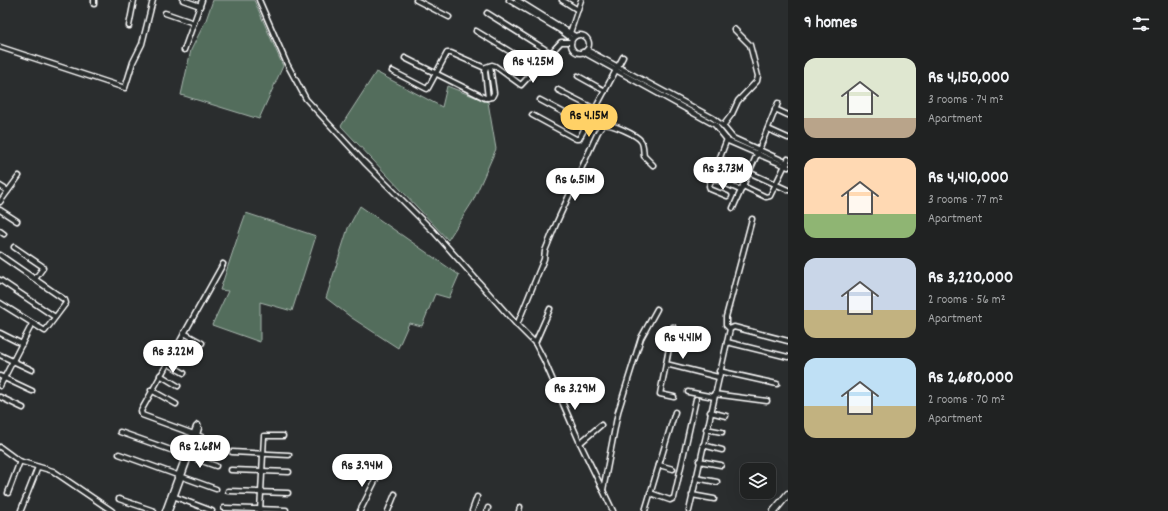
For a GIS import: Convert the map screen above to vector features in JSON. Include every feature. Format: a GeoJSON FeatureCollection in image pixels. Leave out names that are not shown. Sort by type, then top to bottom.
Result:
{"type":"FeatureCollection","features":[{"type":"Feature","properties":{"kind":"highway"},"geometry":{"type":"LineString","coordinates":[[776,511],[788,494]]}},
{"type":"Feature","properties":{"kind":"street"},"geometry":{"type":"LineString","coordinates":[[129,26],[134,0]]}},
{"type":"Feature","properties":{"kind":"street"},"geometry":{"type":"LineString","coordinates":[[0,47],[125,88],[133,62],[142,44],[153,0]]}},
{"type":"Feature","properties":{"kind":"street"},"geometry":{"type":"LineString","coordinates":[[183,0],[200,6]]}},
{"type":"Feature","properties":{"kind":"street"},"geometry":{"type":"LineString","coordinates":[[184,50],[202,0]]}},
{"type":"Feature","properties":{"kind":"street"},"geometry":{"type":"LineString","coordinates":[[259,0],[286,62],[298,86],[308,101],[364,162],[433,230],[517,325],[535,343],[544,360],[580,443],[613,511]]}},
{"type":"Feature","properties":{"kind":"street"},"geometry":{"type":"LineString","coordinates":[[416,0],[449,17]]}},
{"type":"Feature","properties":{"kind":"street"},"geometry":{"type":"LineString","coordinates":[[509,0],[560,30],[572,39]]}},
{"type":"Feature","properties":{"kind":"street"},"geometry":{"type":"LineString","coordinates":[[517,0],[570,33]]}},
{"type":"Feature","properties":{"kind":"street"},"geometry":{"type":"LineString","coordinates":[[562,0],[578,10]]}},
{"type":"Feature","properties":{"kind":"street"},"geometry":{"type":"LineString","coordinates":[[581,0],[570,33],[572,39],[571,46],[574,51],[577,53],[585,51],[716,125],[727,139],[787,163],[770,196],[767,197],[713,178]]}},
{"type":"Feature","properties":{"kind":"street"},"geometry":{"type":"LineString","coordinates":[[165,13],[194,23]]}},
{"type":"Feature","properties":{"kind":"street"},"geometry":{"type":"LineString","coordinates":[[487,13],[551,53]]}},
{"type":"Feature","properties":{"kind":"street"},"geometry":{"type":"LineString","coordinates":[[723,126],[732,114],[738,101],[757,81],[758,76],[750,45],[734,29]]}},
{"type":"Feature","properties":{"kind":"street"},"geometry":{"type":"LineString","coordinates":[[476,31],[537,68]]}},
{"type":"Feature","properties":{"kind":"street"},"geometry":{"type":"LineString","coordinates":[[392,71],[427,89],[449,53],[485,68],[495,66],[521,85],[562,42],[572,39],[580,34],[587,38],[589,43],[585,51]]}},
{"type":"Feature","properties":{"kind":"street"},"geometry":{"type":"LineString","coordinates":[[532,115],[576,139],[580,138],[623,57]]}},
{"type":"Feature","properties":{"kind":"street"},"geometry":{"type":"LineString","coordinates":[[405,58],[482,97],[488,98],[492,97],[494,93],[490,66]]}},
{"type":"Feature","properties":{"kind":"street"},"geometry":{"type":"LineString","coordinates":[[485,68],[488,98]]}},
{"type":"Feature","properties":{"kind":"street"},"geometry":{"type":"LineString","coordinates":[[617,69],[710,117],[723,126],[733,138],[758,152]]}},
{"type":"Feature","properties":{"kind":"street"},"geometry":{"type":"LineString","coordinates":[[578,76],[605,91]]}},
{"type":"Feature","properties":{"kind":"street"},"geometry":{"type":"LineString","coordinates":[[558,90],[595,109]]}},
{"type":"Feature","properties":{"kind":"street"},"geometry":{"type":"LineString","coordinates":[[540,100],[587,125]]}},
{"type":"Feature","properties":{"kind":"street"},"geometry":{"type":"LineString","coordinates":[[733,208],[768,129],[778,102]]}},
{"type":"Feature","properties":{"kind":"street"},"geometry":{"type":"LineString","coordinates":[[775,109],[788,115]]}},
{"type":"Feature","properties":{"kind":"street"},"geometry":{"type":"LineString","coordinates":[[517,325],[544,259],[545,251],[556,224],[602,126],[614,126],[639,138],[643,144],[644,156],[653,165]]}},
{"type":"Feature","properties":{"kind":"street"},"geometry":{"type":"LineString","coordinates":[[768,129],[788,138]]}},
{"type":"Feature","properties":{"kind":"street"},"geometry":{"type":"LineString","coordinates":[[727,139],[709,186],[710,189],[727,196]]}},
{"type":"Feature","properties":{"kind":"street"},"geometry":{"type":"LineString","coordinates":[[720,159],[788,190]]}},
{"type":"Feature","properties":{"kind":"street"},"geometry":{"type":"LineString","coordinates":[[0,202],[19,176]]}},
{"type":"Feature","properties":{"kind":"street"},"geometry":{"type":"LineString","coordinates":[[0,186],[8,191]]}},
{"type":"Feature","properties":{"kind":"street"},"geometry":{"type":"LineString","coordinates":[[0,210],[17,221]]}},
{"type":"Feature","properties":{"kind":"street"},"geometry":{"type":"LineString","coordinates":[[730,329],[726,325],[726,317],[752,219]]}},
{"type":"Feature","properties":{"kind":"street"},"geometry":{"type":"LineString","coordinates":[[14,247],[42,266],[43,268],[35,279]]}},
{"type":"Feature","properties":{"kind":"street"},"geometry":{"type":"LineString","coordinates":[[0,255],[65,300],[66,303],[45,331],[0,303]]}},
{"type":"Feature","properties":{"kind":"street"},"geometry":{"type":"LineString","coordinates":[[221,444],[142,414],[141,408],[223,264]]}},
{"type":"Feature","properties":{"kind":"street"},"geometry":{"type":"LineString","coordinates":[[0,280],[55,317]]}},
{"type":"Feature","properties":{"kind":"street"},"geometry":{"type":"LineString","coordinates":[[535,343],[550,309]]}},
{"type":"Feature","properties":{"kind":"street"},"geometry":{"type":"LineString","coordinates":[[603,490],[618,412],[642,338],[657,309]]}},
{"type":"Feature","properties":{"kind":"street"},"geometry":{"type":"LineString","coordinates":[[0,386],[2,377],[32,324]]}},
{"type":"Feature","properties":{"kind":"street"},"geometry":{"type":"LineString","coordinates":[[673,327],[660,394],[674,397]]}},
{"type":"Feature","properties":{"kind":"street"},"geometry":{"type":"LineString","coordinates":[[730,329],[734,327],[788,341]]}},
{"type":"Feature","properties":{"kind":"street"},"geometry":{"type":"LineString","coordinates":[[689,511],[719,371],[730,329]]}},
{"type":"Feature","properties":{"kind":"street"},"geometry":{"type":"LineString","coordinates":[[0,333],[22,344]]}},
{"type":"Feature","properties":{"kind":"street"},"geometry":{"type":"LineString","coordinates":[[184,333],[202,343]]}},
{"type":"Feature","properties":{"kind":"street"},"geometry":{"type":"LineString","coordinates":[[727,342],[788,357]]}},
{"type":"Feature","properties":{"kind":"street"},"geometry":{"type":"LineString","coordinates":[[175,348],[192,357]]}},
{"type":"Feature","properties":{"kind":"street"},"geometry":{"type":"LineString","coordinates":[[0,355],[32,370]]}},
{"type":"Feature","properties":{"kind":"street"},"geometry":{"type":"LineString","coordinates":[[167,363],[184,373]]}},
{"type":"Feature","properties":{"kind":"street"},"geometry":{"type":"LineString","coordinates":[[666,364],[718,377]]}},
{"type":"Feature","properties":{"kind":"street"},"geometry":{"type":"LineString","coordinates":[[719,371],[777,384]]}},
{"type":"Feature","properties":{"kind":"street"},"geometry":{"type":"LineString","coordinates":[[160,375],[178,386]]}},
{"type":"Feature","properties":{"kind":"street"},"geometry":{"type":"LineString","coordinates":[[2,377],[32,391]]}},
{"type":"Feature","properties":{"kind":"street"},"geometry":{"type":"LineString","coordinates":[[152,390],[176,404]]}},
{"type":"Feature","properties":{"kind":"street"},"geometry":{"type":"LineString","coordinates":[[688,392],[767,401]]}},
{"type":"Feature","properties":{"kind":"street"},"geometry":{"type":"LineString","coordinates":[[0,397],[23,408]]}},
{"type":"Feature","properties":{"kind":"street"},"geometry":{"type":"LineString","coordinates":[[650,493],[670,500],[674,498],[696,399]]}},
{"type":"Feature","properties":{"kind":"street"},"geometry":{"type":"LineString","coordinates":[[651,511],[645,510],[675,412]]}},
{"type":"Feature","properties":{"kind":"street"},"geometry":{"type":"LineString","coordinates":[[710,412],[726,416]]}},
{"type":"Feature","properties":{"kind":"street"},"geometry":{"type":"LineString","coordinates":[[580,443],[601,425]]}},
{"type":"Feature","properties":{"kind":"street"},"geometry":{"type":"LineString","coordinates":[[706,429],[722,432]]}},
{"type":"Feature","properties":{"kind":"street"},"geometry":{"type":"LineString","coordinates":[[120,432],[216,466]]}},
{"type":"Feature","properties":{"kind":"street"},"geometry":{"type":"LineString","coordinates":[[165,511],[180,477],[195,434]]}},
{"type":"Feature","properties":{"kind":"street"},"geometry":{"type":"LineString","coordinates":[[260,510],[264,436],[283,436]]}},
{"type":"Feature","properties":{"kind":"street"},"geometry":{"type":"LineString","coordinates":[[703,445],[722,450]]}},
{"type":"Feature","properties":{"kind":"street"},"geometry":{"type":"LineString","coordinates":[[0,447],[20,461],[53,471],[112,511]]}},
{"type":"Feature","properties":{"kind":"street"},"geometry":{"type":"LineString","coordinates":[[232,452],[289,455]]}},
{"type":"Feature","properties":{"kind":"street"},"geometry":{"type":"LineString","coordinates":[[119,454],[216,489]]}},
{"type":"Feature","properties":{"kind":"street"},"geometry":{"type":"LineString","coordinates":[[8,493],[20,461]]}},
{"type":"Feature","properties":{"kind":"street"},"geometry":{"type":"LineString","coordinates":[[699,461],[721,465]]}},
{"type":"Feature","properties":{"kind":"street"},"geometry":{"type":"LineString","coordinates":[[658,466],[672,469]]}},
{"type":"Feature","properties":{"kind":"street"},"geometry":{"type":"LineString","coordinates":[[21,510],[38,467]]}},
{"type":"Feature","properties":{"kind":"street"},"geometry":{"type":"LineString","coordinates":[[231,470],[289,472]]}},
{"type":"Feature","properties":{"kind":"street"},"geometry":{"type":"LineString","coordinates":[[360,511],[379,473]]}},
{"type":"Feature","properties":{"kind":"street"},"geometry":{"type":"LineString","coordinates":[[696,478],[717,482]]}},
{"type":"Feature","properties":{"kind":"street"},"geometry":{"type":"LineString","coordinates":[[228,491],[288,493]]}},
{"type":"Feature","properties":{"kind":"street"},"geometry":{"type":"LineString","coordinates":[[388,511],[396,494]]}},
{"type":"Feature","properties":{"kind":"street"},"geometry":{"type":"LineString","coordinates":[[692,495],[714,499]]}},
{"type":"Feature","properties":{"kind":"street"},"geometry":{"type":"LineString","coordinates":[[169,511],[172,496]]}},
{"type":"Feature","properties":{"kind":"street"},"geometry":{"type":"LineString","coordinates":[[172,496],[212,511]]}},
{"type":"Feature","properties":{"kind":"street"},"geometry":{"type":"LineString","coordinates":[[472,511],[477,497]]}},
{"type":"Feature","properties":{"kind":"street"},"geometry":{"type":"LineString","coordinates":[[119,499],[154,511]]}},
{"type":"Feature","properties":{"kind":"street"},"geometry":{"type":"LineString","coordinates":[[224,508],[286,510]]}},
{"type":"Feature","properties":{"kind":"green space"},"geometry":{"type":"Polygon","coordinates":[[[213,0],[254,0],[283,66],[259,119],[181,95],[191,50],[206,20],[213,0]]]}},
{"type":"Feature","properties":{"kind":"green space"},"geometry":{"type":"Polygon","coordinates":[[[376,72],[442,107],[447,86],[488,102],[496,149],[473,201],[448,240],[341,126],[376,72]]]}},
{"type":"Feature","properties":{"kind":"green space"},"geometry":{"type":"Polygon","coordinates":[[[360,206],[459,275],[449,298],[435,294],[422,326],[409,323],[398,348],[352,318],[326,298],[348,228],[360,206]]]}},
{"type":"Feature","properties":{"kind":"green space"},"geometry":{"type":"Polygon","coordinates":[[[246,213],[316,236],[292,311],[260,302],[260,342],[212,325],[228,291],[220,290],[246,213]]]}}]}
